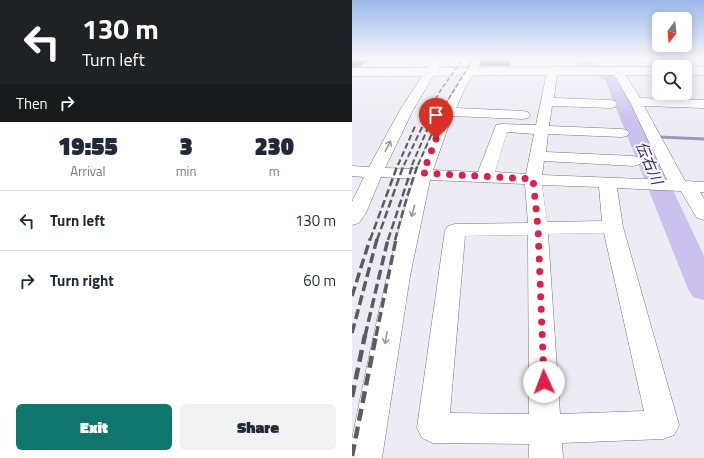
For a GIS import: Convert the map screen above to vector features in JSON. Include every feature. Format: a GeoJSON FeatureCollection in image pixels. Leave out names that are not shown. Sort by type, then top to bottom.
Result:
{"type":"FeatureCollection","features":[{"type":"Feature","properties":{"kind":"street"},"geometry":{"type":"LineString","coordinates":[[352,219],[402,118],[427,79]]}},
{"type":"Feature","properties":{"kind":"street"},"geometry":{"type":"LineString","coordinates":[[365,458],[404,248],[423,173],[448,108],[464,79]]}},
{"type":"Feature","properties":{"kind":"street"},"geometry":{"type":"LineString","coordinates":[[546,458],[536,168],[546,118],[551,79]]}},
{"type":"Feature","properties":{"kind":"street"},"geometry":{"type":"LineString","coordinates":[[623,79],[686,186],[704,213]]}},
{"type":"Feature","properties":{"kind":"street"},"geometry":{"type":"LineString","coordinates":[[636,102],[669,103],[697,100]]}},
{"type":"Feature","properties":{"kind":"street"},"geometry":{"type":"LineString","coordinates":[[485,177],[501,128],[611,104]]}},
{"type":"Feature","properties":{"kind":"street"},"geometry":{"type":"LineString","coordinates":[[448,108],[546,118],[624,138]]}},
{"type":"Feature","properties":{"kind":"street"},"geometry":{"type":"LineString","coordinates":[[352,171],[423,173],[485,177],[536,168],[634,161]]}},
{"type":"Feature","properties":{"kind":"street"},"geometry":{"type":"LineString","coordinates":[[536,168],[608,182],[686,186]]}},
{"type":"Feature","properties":{"kind":"street"},"geometry":{"type":"LineString","coordinates":[[608,182],[613,227],[663,425],[545,429],[433,428],[455,230],[613,227]]}},
{"type":"Feature","properties":{"kind":"waterway","name":"伝右川"},"geometry":{"type":"LineString","coordinates":[[613,79],[704,289]]}},
{"type":"Feature","properties":{"kind":"waterway"},"geometry":{"type":"LineString","coordinates":[[637,136],[704,139]]}},
{"type":"Feature","properties":{"kind":"railway"},"geometry":{"type":"LineString","coordinates":[[432,105],[448,79]]}},
{"type":"Feature","properties":{"kind":"railway"},"geometry":{"type":"LineString","coordinates":[[445,105],[461,79]]}},
{"type":"Feature","properties":{"kind":"railway"},"geometry":{"type":"LineString","coordinates":[[404,165],[433,104]]}},
{"type":"Feature","properties":{"kind":"railway"},"geometry":{"type":"LineString","coordinates":[[418,165],[445,104]]}},
{"type":"Feature","properties":{"kind":"railway"},"geometry":{"type":"LineString","coordinates":[[412,165],[430,123]]}},
{"type":"Feature","properties":{"kind":"railway"},"geometry":{"type":"LineString","coordinates":[[398,165],[416,124]]}},
{"type":"Feature","properties":{"kind":"railway"},"geometry":{"type":"LineString","coordinates":[[370,240],[398,164]]}},
{"type":"Feature","properties":{"kind":"railway"},"geometry":{"type":"LineString","coordinates":[[377,240],[404,164]]}},
{"type":"Feature","properties":{"kind":"railway"},"geometry":{"type":"LineString","coordinates":[[388,240],[413,164]]}},
{"type":"Feature","properties":{"kind":"railway"},"geometry":{"type":"LineString","coordinates":[[395,240],[418,164]]}},
{"type":"Feature","properties":{"kind":"railway"},"geometry":{"type":"LineString","coordinates":[[352,296],[370,239]]}},
{"type":"Feature","properties":{"kind":"railway"},"geometry":{"type":"LineString","coordinates":[[352,333],[377,239]]}},
{"type":"Feature","properties":{"kind":"railway"},"geometry":{"type":"LineString","coordinates":[[365,336],[388,239]]}},
{"type":"Feature","properties":{"kind":"railway"},"geometry":{"type":"LineString","coordinates":[[376,336],[396,239]]}},
{"type":"Feature","properties":{"kind":"railway"},"geometry":{"type":"LineString","coordinates":[[352,397],[365,335]]}},
{"type":"Feature","properties":{"kind":"railway"},"geometry":{"type":"LineString","coordinates":[[352,456],[376,335]]}},
{"type":"Feature","properties":{"kind":"route"},"geometry":{"type":"LineString","coordinates":[[436,139],[423,173],[533,179],[538,228],[544,382]]}}]}
